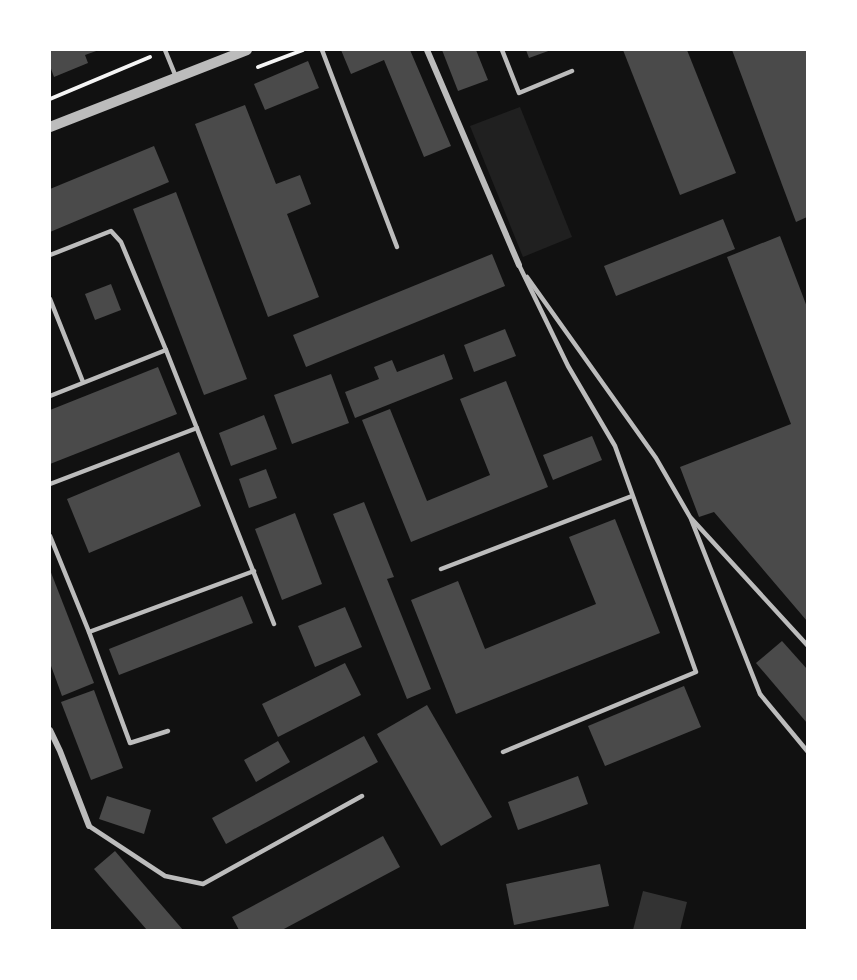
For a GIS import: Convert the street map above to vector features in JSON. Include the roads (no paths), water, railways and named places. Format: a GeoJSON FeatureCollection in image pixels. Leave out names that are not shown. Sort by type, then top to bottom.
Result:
{"type":"FeatureCollection","features":[{"type":"Feature","properties":{"kind":"street"},"geometry":{"type":"LineString","coordinates":[[50,127],[247,50]]}},
{"type":"Feature","properties":{"kind":"street"},"geometry":{"type":"LineString","coordinates":[[427,50],[519,265]]}},
{"type":"Feature","properties":{"kind":"street"},"geometry":{"type":"LineString","coordinates":[[50,730],[89,826]]}},
{"type":"Feature","properties":{"kind":"lane"},"geometry":{"type":"LineString","coordinates":[[165,50],[176,78]]}},
{"type":"Feature","properties":{"kind":"lane"},"geometry":{"type":"LineString","coordinates":[[322,50],[397,247]]}},
{"type":"Feature","properties":{"kind":"lane"},"geometry":{"type":"LineString","coordinates":[[502,50],[519,93],[572,71]]}},
{"type":"Feature","properties":{"kind":"lane"},"geometry":{"type":"LineString","coordinates":[[50,255],[111,231],[121,242],[274,624]]}},
{"type":"Feature","properties":{"kind":"lane"},"geometry":{"type":"LineString","coordinates":[[503,752],[696,672],[615,446],[568,366],[519,265]]}},
{"type":"Feature","properties":{"kind":"lane"},"geometry":{"type":"LineString","coordinates":[[519,265],[656,458],[690,517],[759,694],[807,752]]}},
{"type":"Feature","properties":{"kind":"lane"},"geometry":{"type":"LineString","coordinates":[[50,299],[83,382]]}},
{"type":"Feature","properties":{"kind":"lane"},"geometry":{"type":"LineString","coordinates":[[50,396],[166,350]]}},
{"type":"Feature","properties":{"kind":"lane"},"geometry":{"type":"LineString","coordinates":[[50,484],[197,428]]}},
{"type":"Feature","properties":{"kind":"lane"},"geometry":{"type":"LineString","coordinates":[[441,569],[632,496]]}},
{"type":"Feature","properties":{"kind":"lane"},"geometry":{"type":"LineString","coordinates":[[690,517],[807,646]]}},
{"type":"Feature","properties":{"kind":"lane"},"geometry":{"type":"LineString","coordinates":[[50,536],[130,743],[168,732]]}},
{"type":"Feature","properties":{"kind":"lane"},"geometry":{"type":"LineString","coordinates":[[89,632],[254,571]]}},
{"type":"Feature","properties":{"kind":"lane"},"geometry":{"type":"LineString","coordinates":[[89,826],[165,876],[203,884],[362,796]]}}]}
